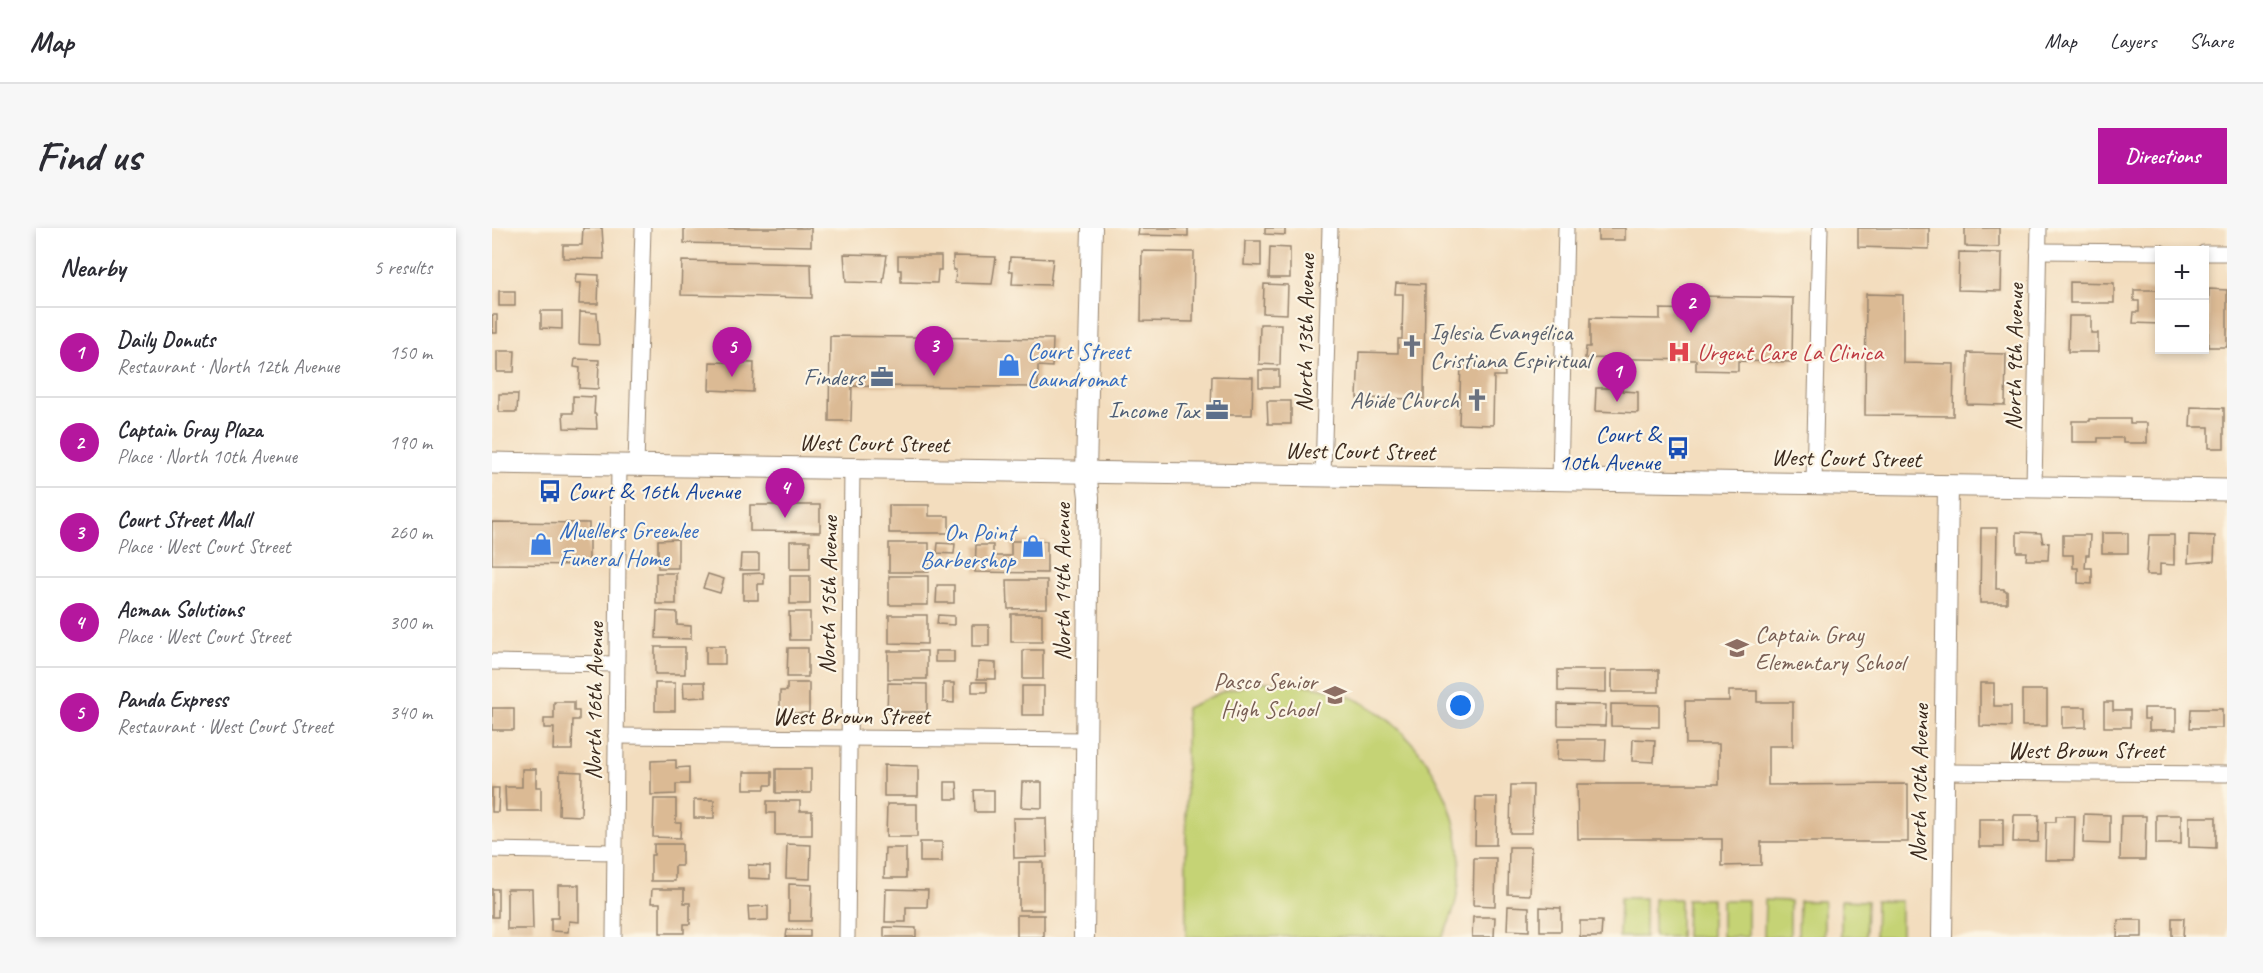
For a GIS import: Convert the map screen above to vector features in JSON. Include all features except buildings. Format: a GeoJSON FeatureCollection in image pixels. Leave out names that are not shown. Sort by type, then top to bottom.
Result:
{"type":"FeatureCollection","features":[{"type":"Feature","properties":{"kind":"main road","name":"West Court Street"},"geometry":{"type":"LineString","coordinates":[[492,463],[2227,490]]}},
{"type":"Feature","properties":{"kind":"street","name":"North 16th Avenue"},"geometry":{"type":"LineString","coordinates":[[614,937],[617,664],[643,228]]}},
{"type":"Feature","properties":{"kind":"street","name":"North 14th Avenue"},"geometry":{"type":"LineString","coordinates":[[1084,937],[1089,496],[1086,472],[1092,228]]}},
{"type":"Feature","properties":{"kind":"street","name":"North 13th Avenue"},"geometry":{"type":"LineString","coordinates":[[1323,476],[1330,228]]}},
{"type":"Feature","properties":{"kind":"street"},"geometry":{"type":"LineString","coordinates":[[1560,480],[1566,228]]}},
{"type":"Feature","properties":{"kind":"street"},"geometry":{"type":"LineString","coordinates":[[1814,483],[1820,228]]}},
{"type":"Feature","properties":{"kind":"street","name":"North 9th Avenue"},"geometry":{"type":"LineString","coordinates":[[2034,487],[2039,228]]}},
{"type":"Feature","properties":{"kind":"street"},"geometry":{"type":"LineString","coordinates":[[2038,250],[2155,252]]}},
{"type":"Feature","properties":{"kind":"street"},"geometry":{"type":"LineString","coordinates":[[2209,253],[2227,253]]}},
{"type":"Feature","properties":{"kind":"street","name":"North 15th Avenue"},"geometry":{"type":"LineString","coordinates":[[847,937],[852,469]]}},
{"type":"Feature","properties":{"kind":"street","name":"North 10th Avenue"},"geometry":{"type":"LineString","coordinates":[[1942,937],[1948,486]]}},
{"type":"Feature","properties":{"kind":"street"},"geometry":{"type":"LineString","coordinates":[[492,662],[617,664]]}},
{"type":"Feature","properties":{"kind":"street","name":"West Brown Street"},"geometry":{"type":"LineString","coordinates":[[616,736],[1086,740]]}},
{"type":"Feature","properties":{"kind":"street","name":"West Brown Street"},"geometry":{"type":"LineString","coordinates":[[1944,772],[2227,774]]}},
{"type":"Feature","properties":{"kind":"street"},"geometry":{"type":"LineString","coordinates":[[492,850],[615,852]]}},
{"type":"Feature","properties":{"kind":"green space"},"geometry":{"type":"Polygon","coordinates":[[[1262,682],[1314,686],[1363,703],[1391,722],[1415,746],[1435,774],[1449,805],[1458,838],[1460,872],[1455,905],[1442,937],[1186,937],[1186,708],[1224,691],[1262,682]]]}},
{"type":"Feature","properties":{"kind":"green space"},"geometry":{"type":"Polygon","coordinates":[[[1620,898],[1645,898],[1645,937],[1619,937],[1620,898]]]}},
{"type":"Feature","properties":{"kind":"green space"},"geometry":{"type":"Polygon","coordinates":[[[1654,899],[1680,899],[1680,937],[1654,937],[1654,899]]]}},
{"type":"Feature","properties":{"kind":"green space"},"geometry":{"type":"Polygon","coordinates":[[[1687,899],[1712,899],[1712,937],[1686,937],[1687,899]]]}},
{"type":"Feature","properties":{"kind":"green space"},"geometry":{"type":"Polygon","coordinates":[[[1722,900],[1748,900],[1748,937],[1722,937],[1722,900]]]}},
{"type":"Feature","properties":{"kind":"green space"},"geometry":{"type":"Polygon","coordinates":[[[1765,900],[1790,901],[1790,937],[1764,937],[1765,900]]]}},
{"type":"Feature","properties":{"kind":"green space"},"geometry":{"type":"Polygon","coordinates":[[[1841,900],[1867,901],[1866,937],[1841,937],[1841,900]]]}},
{"type":"Feature","properties":{"kind":"green space"},"geometry":{"type":"Polygon","coordinates":[[[1799,901],[1824,901],[1824,937],[1798,937],[1799,901]]]}},
{"type":"Feature","properties":{"kind":"green space"},"geometry":{"type":"Polygon","coordinates":[[[1876,901],[1901,901],[1901,937],[1875,937],[1876,901]]]}},
{"type":"Feature","properties":{"kind":"place","name":"Captain Gray Plaza"},"geometry":{"type":"Point","coordinates":[1691,333]}},
{"type":"Feature","properties":{"kind":"place","name":"Iglesia Evangélica Cristiana Espiritual"},"geometry":{"type":"Point","coordinates":[1412,346]}},
{"type":"Feature","properties":{"kind":"place","name":"Urgent Care La Clinica"},"geometry":{"type":"Point","coordinates":[1679,352]}},
{"type":"Feature","properties":{"kind":"place","name":"Court Street Laundromat"},"geometry":{"type":"Point","coordinates":[1009,365]}},
{"type":"Feature","properties":{"kind":"place","name":"Court Street Mall"},"geometry":{"type":"Point","coordinates":[934,376]}},
{"type":"Feature","properties":{"kind":"place","name":"Panda Express"},"geometry":{"type":"Point","coordinates":[732,377]}},
{"type":"Feature","properties":{"kind":"place","name":"Finders"},"geometry":{"type":"Point","coordinates":[882,377]}},
{"type":"Feature","properties":{"kind":"place","name":"Abide Church"},"geometry":{"type":"Point","coordinates":[1477,400]}},
{"type":"Feature","properties":{"kind":"place","name":"Daily Donuts"},"geometry":{"type":"Point","coordinates":[1617,402]}},
{"type":"Feature","properties":{"kind":"place","name":"Income Tax"},"geometry":{"type":"Point","coordinates":[1217,410]}},
{"type":"Feature","properties":{"kind":"place","name":"Court & 10th Avenue"},"geometry":{"type":"Point","coordinates":[1678,448]}},
{"type":"Feature","properties":{"kind":"place","name":"Court & 16th Avenue"},"geometry":{"type":"Point","coordinates":[550,491]}},
{"type":"Feature","properties":{"kind":"place","name":"Acman Solutions"},"geometry":{"type":"Point","coordinates":[785,518]}},
{"type":"Feature","properties":{"kind":"place","name":"Muellers Greenlee Funeral Home"},"geometry":{"type":"Point","coordinates":[541,544]}},
{"type":"Feature","properties":{"kind":"place","name":"On Point Barbershop"},"geometry":{"type":"Point","coordinates":[1033,546]}},
{"type":"Feature","properties":{"kind":"place","name":"Captain Gray Elementary School"},"geometry":{"type":"Point","coordinates":[1737,648]}},
{"type":"Feature","properties":{"kind":"place","name":"Pasco Senior High School"},"geometry":{"type":"Point","coordinates":[1335,695]}}]}
